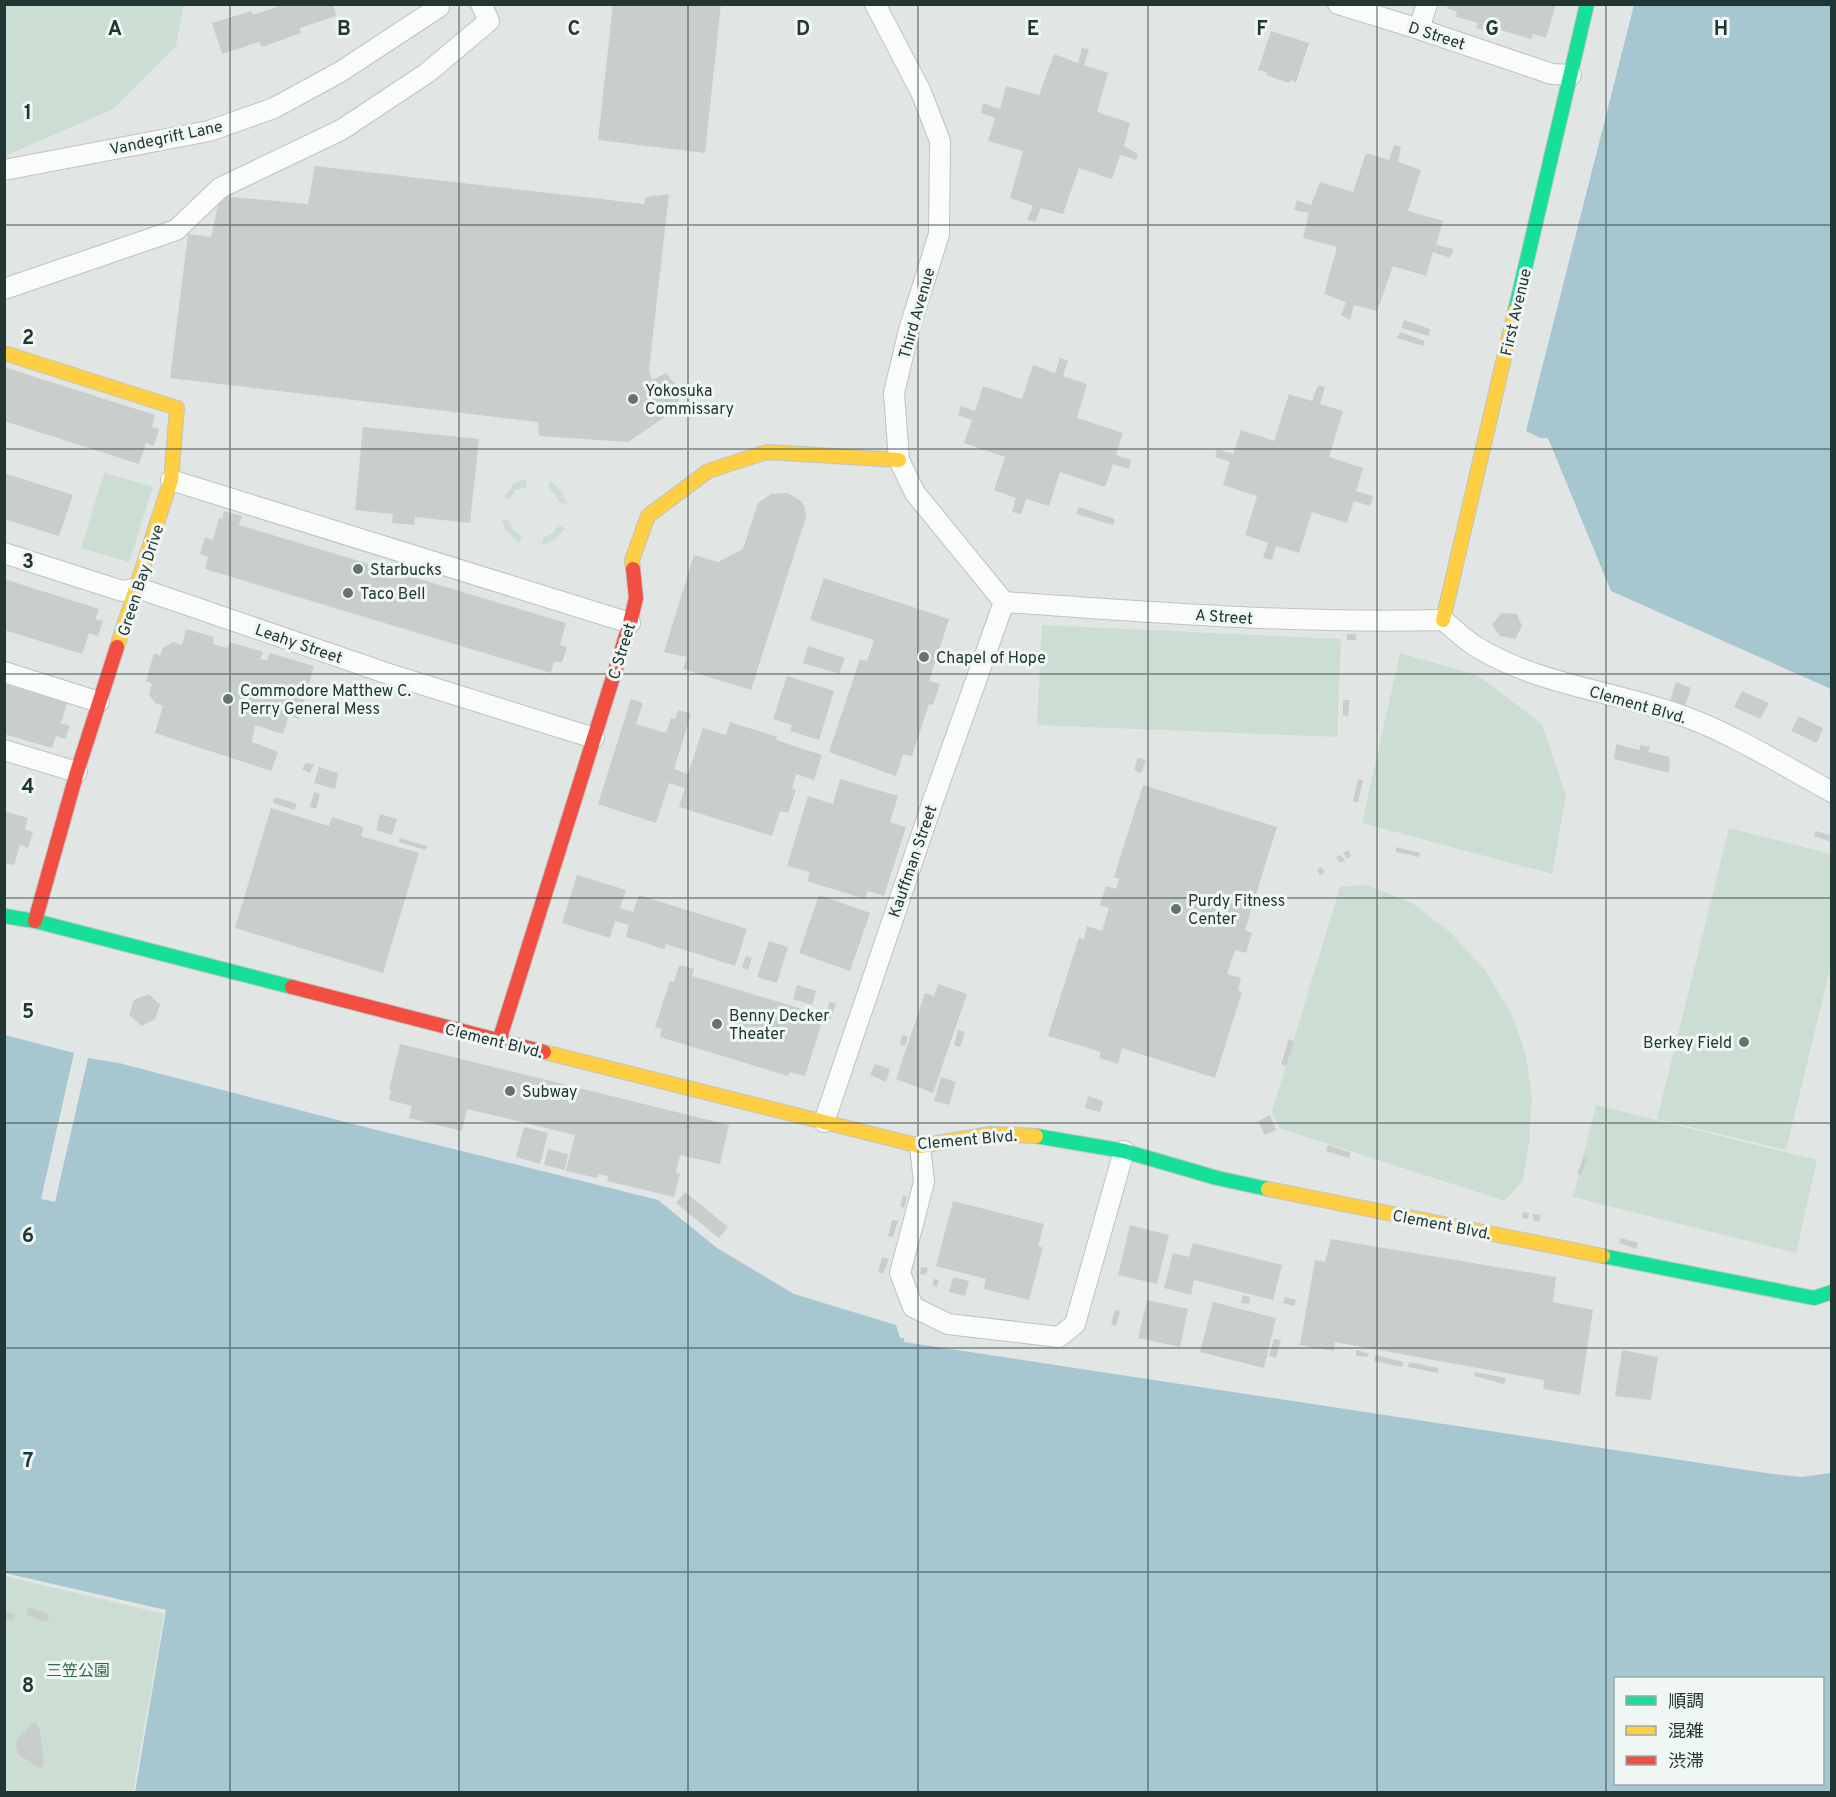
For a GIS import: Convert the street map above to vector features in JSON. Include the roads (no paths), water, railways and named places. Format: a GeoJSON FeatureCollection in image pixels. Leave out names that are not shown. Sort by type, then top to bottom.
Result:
{"type":"FeatureCollection","features":[{"type":"Feature","properties":{"kind":"street","name":"Vandegrift Lane"},"geometry":{"type":"LineString","coordinates":[[4,170],[208,131],[273,108],[340,72],[439,7],[439,4]]}},
{"type":"Feature","properties":{"kind":"street"},"geometry":{"type":"LineString","coordinates":[[4,289],[176,230],[220,188],[341,130],[426,73],[489,21],[481,4]]}},
{"type":"Feature","properties":{"kind":"street","name":"D Street"},"geometry":{"type":"LineString","coordinates":[[1338,4],[1552,74],[1571,75]]}},
{"type":"Feature","properties":{"kind":"street"},"geometry":{"type":"LineString","coordinates":[[1419,29],[1427,4]]}},
{"type":"Feature","properties":{"kind":"street","name":"First Avenue"},"geometry":{"type":"LineString","coordinates":[[1443,620],[1587,4]]}},
{"type":"Feature","properties":{"kind":"street","name":"Third Avenue"},"geometry":{"type":"LineString","coordinates":[[877,5],[921,92],[940,141],[939,234],[909,330],[894,393],[899,460],[915,493],[1004,602]]}},
{"type":"Feature","properties":{"kind":"street","name":"Green Bay Drive"},"geometry":{"type":"LineString","coordinates":[[4,354],[177,408],[171,480],[77,772],[35,921]]}},
{"type":"Feature","properties":{"kind":"street","name":"C Street"},"geometry":{"type":"LineString","coordinates":[[499,1041],[630,623],[636,598],[632,560],[648,516],[708,471],[767,452],[899,460]]}},
{"type":"Feature","properties":{"kind":"street"},"geometry":{"type":"LineString","coordinates":[[171,480],[630,623]]}},
{"type":"Feature","properties":{"kind":"street","name":"Leahy Street"},"geometry":{"type":"LineString","coordinates":[[4,554],[122,591],[138,588],[389,674],[594,738]]}},
{"type":"Feature","properties":{"kind":"street","name":"A Street"},"geometry":{"type":"LineString","coordinates":[[1004,602],[1263,619],[1443,620]]}},
{"type":"Feature","properties":{"kind":"street","name":"Kauffman Street"},"geometry":{"type":"LineString","coordinates":[[824,1122],[934,798],[1004,602]]}},
{"type":"Feature","properties":{"kind":"street","name":"Clement Blvd."},"geometry":{"type":"LineString","coordinates":[[1443,620],[1472,645],[1533,673],[1687,717],[1723,733],[1832,792]]}},
{"type":"Feature","properties":{"kind":"street"},"geometry":{"type":"LineString","coordinates":[[4,672],[99,702]]}},
{"type":"Feature","properties":{"kind":"street"},"geometry":{"type":"LineString","coordinates":[[4,750],[77,772]]}},
{"type":"Feature","properties":{"kind":"street","name":"Clement Blvd."},"geometry":{"type":"LineString","coordinates":[[4,916],[35,921],[499,1041],[920,1146],[992,1134],[1025,1134],[1124,1151],[1228,1180],[1814,1298],[1832,1292]]}},
{"type":"Feature","properties":{"kind":"street"},"geometry":{"type":"LineString","coordinates":[[920,1146],[924,1182],[900,1273],[913,1307],[948,1324],[1059,1337],[1075,1324],[1124,1151]]}},
{"type":"Feature","properties":{"kind":"water"},"geometry":{"type":"Polygon","coordinates":[[[1634,5],[1831,5],[1831,689],[1611,591],[1548,438],[1540,438],[1526,431],[1634,5]]]}},
{"type":"Feature","properties":{"kind":"water"},"geometry":{"type":"Polygon","coordinates":[[[5,1035],[74,1053],[41,1199],[55,1202],[88,1058],[119,1063],[658,1200],[717,1248],[794,1294],[896,1325],[900,1338],[904,1338],[904,1342],[1773,1474],[1801,1477],[1831,1473],[1831,1792],[135,1792],[166,1610],[5,1573],[5,1035]]]}},
{"type":"Feature","properties":{"kind":"place","name":"Yokosuka Commissary"},"geometry":{"type":"Point","coordinates":[633,399]}},
{"type":"Feature","properties":{"kind":"place","name":"Starbucks"},"geometry":{"type":"Point","coordinates":[358,569]}},
{"type":"Feature","properties":{"kind":"place","name":"Taco Bell"},"geometry":{"type":"Point","coordinates":[348,593]}},
{"type":"Feature","properties":{"kind":"place","name":"Chapel of Hope"},"geometry":{"type":"Point","coordinates":[924,657]}},
{"type":"Feature","properties":{"kind":"place","name":"Commodore Matthew C. Perry General Mess"},"geometry":{"type":"Point","coordinates":[228,699]}},
{"type":"Feature","properties":{"kind":"place","name":"Purdy Fitness Center"},"geometry":{"type":"Point","coordinates":[1176,909]}},
{"type":"Feature","properties":{"kind":"place","name":"Benny Decker Theater"},"geometry":{"type":"Point","coordinates":[717,1024]}},
{"type":"Feature","properties":{"kind":"place","name":"Berkey Field"},"geometry":{"type":"Point","coordinates":[1744,1042]}},
{"type":"Feature","properties":{"kind":"place","name":"Subway"},"geometry":{"type":"Point","coordinates":[510,1091]}},
{"type":"Feature","properties":{"kind":"park label","name":"三笠公園"},"geometry":{"type":"Point","coordinates":[78,1670]}}]}
